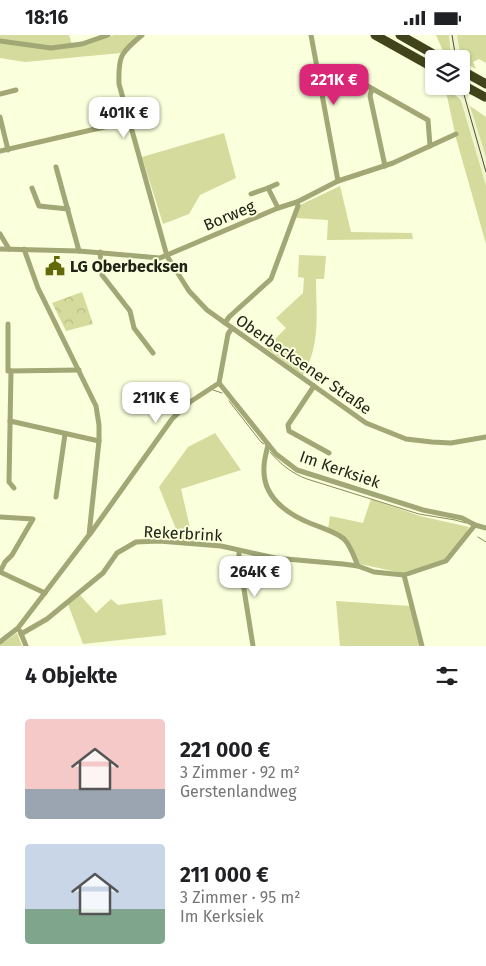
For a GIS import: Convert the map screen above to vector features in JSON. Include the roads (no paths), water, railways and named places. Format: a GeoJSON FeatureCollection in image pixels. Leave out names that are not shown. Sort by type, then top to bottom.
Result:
{"type":"FeatureCollection","features":[{"type":"Feature","properties":{"kind":"highway"},"geometry":{"type":"LineString","coordinates":[[376,35],[425,63]]}},
{"type":"Feature","properties":{"kind":"highway"},"geometry":{"type":"LineString","coordinates":[[400,35],[426,50]]}},
{"type":"Feature","properties":{"kind":"highway"},"geometry":{"type":"LineString","coordinates":[[470,75],[483,82]]}},
{"type":"Feature","properties":{"kind":"highway"},"geometry":{"type":"LineString","coordinates":[[470,89],[485,98]]}},
{"type":"Feature","properties":{"kind":"street"},"geometry":{"type":"LineString","coordinates":[[0,41],[51,48],[82,44],[108,35]]}},
{"type":"Feature","properties":{"kind":"street","name":"Oberbecksener Straße"},"geometry":{"type":"LineString","coordinates":[[142,35],[121,55],[119,84],[167,255],[189,291],[207,310],[366,423],[406,439],[451,443],[486,437]]}},
{"type":"Feature","properties":{"kind":"street"},"geometry":{"type":"LineString","coordinates":[[311,35],[338,181]]}},
{"type":"Feature","properties":{"kind":"street"},"geometry":{"type":"LineString","coordinates":[[364,84],[428,120],[430,146]]}},
{"type":"Feature","properties":{"kind":"street"},"geometry":{"type":"LineString","coordinates":[[372,89],[370,95],[385,166]]}},
{"type":"Feature","properties":{"kind":"street"},"geometry":{"type":"LineString","coordinates":[[0,94],[16,90]]}},
{"type":"Feature","properties":{"kind":"street"},"geometry":{"type":"LineString","coordinates":[[0,117],[8,150]]}},
{"type":"Feature","properties":{"kind":"street"},"geometry":{"type":"LineString","coordinates":[[0,151],[130,121]]}},
{"type":"Feature","properties":{"kind":"street","name":"Borweg"},"geometry":{"type":"LineString","coordinates":[[0,249],[100,252],[160,258],[296,202],[338,181],[385,166],[456,133]]}},
{"type":"Feature","properties":{"kind":"street"},"geometry":{"type":"LineString","coordinates":[[56,167],[80,251]]}},
{"type":"Feature","properties":{"kind":"street"},"geometry":{"type":"LineString","coordinates":[[251,195],[277,184]]}},
{"type":"Feature","properties":{"kind":"street"},"geometry":{"type":"LineString","coordinates":[[32,188],[39,206],[68,209]]}},
{"type":"Feature","properties":{"kind":"street"},"geometry":{"type":"LineString","coordinates":[[268,188],[278,208]]}},
{"type":"Feature","properties":{"kind":"street"},"geometry":{"type":"LineString","coordinates":[[225,323],[229,317],[271,279],[298,206],[296,202]]}},
{"type":"Feature","properties":{"kind":"street"},"geometry":{"type":"LineString","coordinates":[[0,234],[9,249]]}},
{"type":"Feature","properties":{"kind":"street"},"geometry":{"type":"LineString","coordinates":[[24,249],[38,289],[80,370],[96,406],[100,425],[100,441],[89,535]]}},
{"type":"Feature","properties":{"kind":"street"},"geometry":{"type":"LineString","coordinates":[[100,252],[102,275],[130,311],[134,328],[153,353]]}},
{"type":"Feature","properties":{"kind":"street"},"geometry":{"type":"LineString","coordinates":[[8,324],[8,371],[80,370]]}},
{"type":"Feature","properties":{"kind":"street"},"geometry":{"type":"LineString","coordinates":[[0,642],[20,631],[45,593],[172,419],[190,402],[219,383],[228,334],[232,328]]}},
{"type":"Feature","properties":{"kind":"street"},"geometry":{"type":"LineString","coordinates":[[12,371],[9,482],[14,488]]}},
{"type":"Feature","properties":{"kind":"street","name":"Im Kerksiek"},"geometry":{"type":"LineString","coordinates":[[219,383],[268,444],[297,470],[423,510],[462,518],[486,528]]}},
{"type":"Feature","properties":{"kind":"street"},"geometry":{"type":"LineString","coordinates":[[314,386],[288,425],[289,431],[329,453]]}},
{"type":"Feature","properties":{"kind":"street"},"geometry":{"type":"LineString","coordinates":[[10,421],[100,441]]}},
{"type":"Feature","properties":{"kind":"street"},"geometry":{"type":"LineString","coordinates":[[56,497],[65,434]]}},
{"type":"Feature","properties":{"kind":"street"},"geometry":{"type":"LineString","coordinates":[[268,444],[264,467],[265,481],[268,491],[276,502],[304,521],[343,539],[352,549],[358,566]]}},
{"type":"Feature","properties":{"kind":"street"},"geometry":{"type":"LineString","coordinates":[[0,517],[33,519],[0,572],[45,593]]}},
{"type":"Feature","properties":{"kind":"street","name":"Rekerbrink"},"geometry":{"type":"LineString","coordinates":[[20,631],[47,619],[103,573],[117,553],[136,542],[159,541],[221,546],[275,558],[358,566],[374,572],[404,575],[446,561],[475,525]]}},
{"type":"Feature","properties":{"kind":"street"},"geometry":{"type":"LineString","coordinates":[[239,551],[238,557],[253,646]]}},
{"type":"Feature","properties":{"kind":"street"},"geometry":{"type":"LineString","coordinates":[[404,575],[422,646]]}},
{"type":"Feature","properties":{"kind":"street"},"geometry":{"type":"LineString","coordinates":[[20,631],[26,646]]}},
{"type":"Feature","properties":{"kind":"waterway"},"geometry":{"type":"LineString","coordinates":[[213,390],[222,393]]}},
{"type":"Feature","properties":{"kind":"waterway"},"geometry":{"type":"LineString","coordinates":[[229,401],[264,444]]}},
{"type":"Feature","properties":{"kind":"waterway"},"geometry":{"type":"LineString","coordinates":[[270,452],[287,468],[307,479],[419,514],[466,523]]}},
{"type":"Feature","properties":{"kind":"waterway"},"geometry":{"type":"LineString","coordinates":[[478,537],[486,542]]}},
{"type":"Feature","properties":{"kind":"railway"},"geometry":{"type":"LineString","coordinates":[[452,35],[454,50]]}},
{"type":"Feature","properties":{"kind":"railway"},"geometry":{"type":"LineString","coordinates":[[464,95],[486,172]]}},
{"type":"Feature","properties":{"kind":"place","name":"LG Oberbecksen"},"geometry":{"type":"Point","coordinates":[55,266]}}]}
